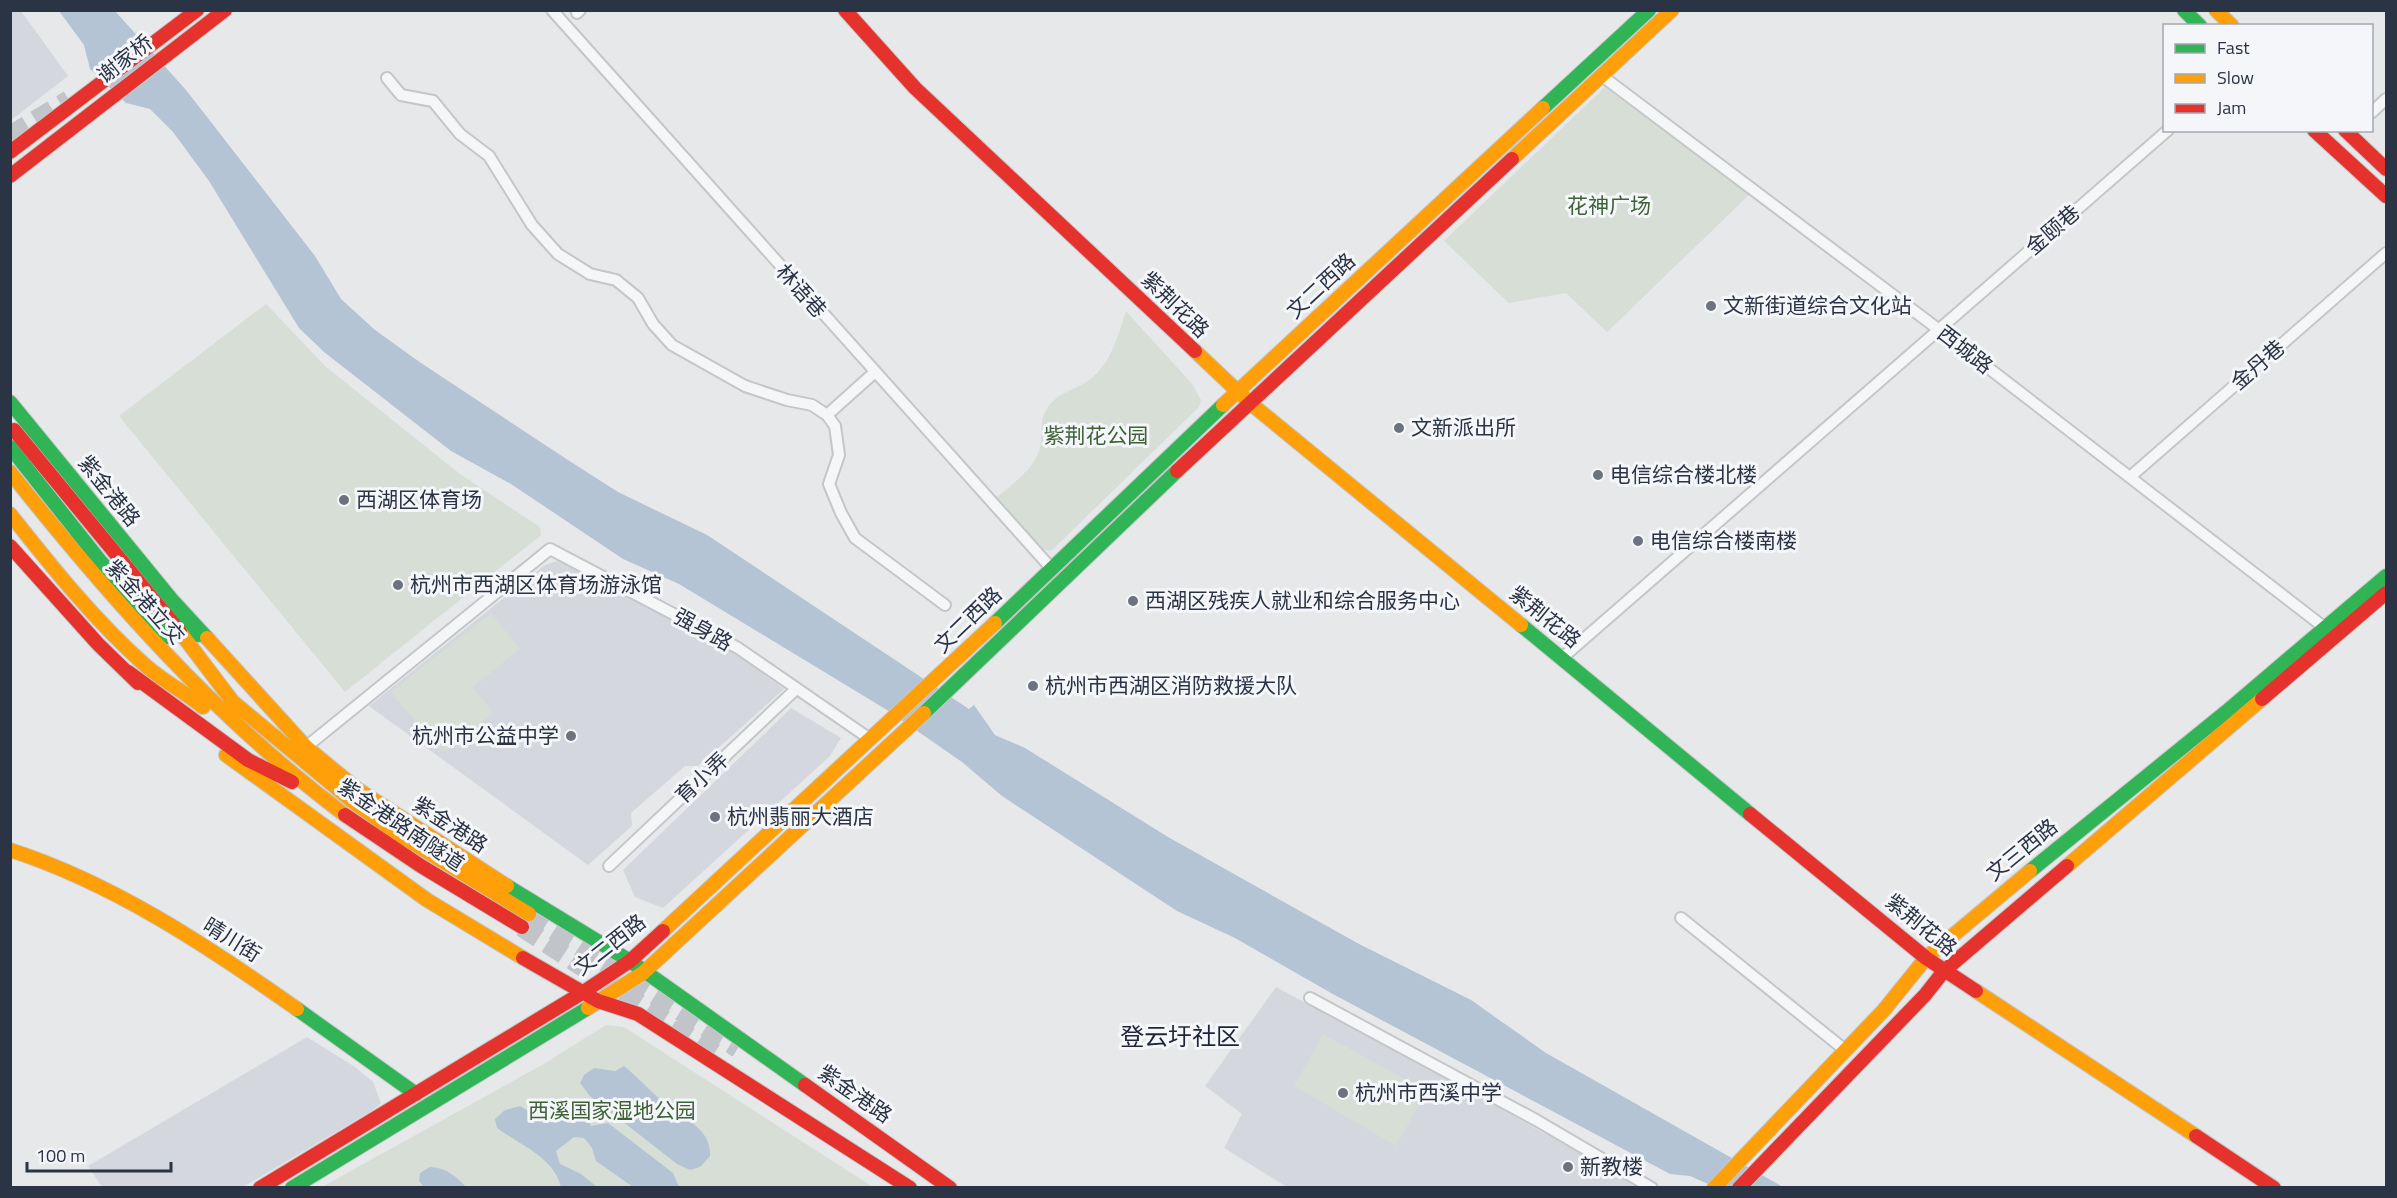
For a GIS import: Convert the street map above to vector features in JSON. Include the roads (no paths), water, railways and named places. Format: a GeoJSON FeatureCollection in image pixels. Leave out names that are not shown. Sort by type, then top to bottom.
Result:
{"type":"FeatureCollection","features":[{"type":"Feature","properties":{"kind":"main road","name":"谢家桥"},"geometry":{"type":"LineString","coordinates":[[10,152],[197,10]]}},
{"type":"Feature","properties":{"kind":"main road","name":"谢家桥"},"geometry":{"type":"LineString","coordinates":[[10,176],[225,10]]}},
{"type":"Feature","properties":{"kind":"main road","name":"紫荆花路"},"geometry":{"type":"LineString","coordinates":[[845,10],[915,88],[1236,392],[1926,958],[2274,1188]]}},
{"type":"Feature","properties":{"kind":"main road","name":"文二西路"},"geometry":{"type":"LineString","coordinates":[[260,1188],[582,993],[630,961],[945,671],[1236,392],[1649,10]]}},
{"type":"Feature","properties":{"kind":"main road","name":"文二西路"},"geometry":{"type":"LineString","coordinates":[[292,1188],[525,1048],[643,973],[905,731],[1250,403],[1672,10]]}},
{"type":"Feature","properties":{"kind":"main road"},"geometry":{"type":"LineString","coordinates":[[2184,10],[2198,24]]}},
{"type":"Feature","properties":{"kind":"main road"},"geometry":{"type":"LineString","coordinates":[[2216,10],[2230,24]]}},
{"type":"Feature","properties":{"kind":"main road"},"geometry":{"type":"LineString","coordinates":[[2316,132],[2386,196]]}},
{"type":"Feature","properties":{"kind":"main road"},"geometry":{"type":"LineString","coordinates":[[2348,132],[2386,169]]}},
{"type":"Feature","properties":{"kind":"main road","name":"紫金港路"},"geometry":{"type":"LineString","coordinates":[[10,402],[172,600],[306,747],[357,789],[418,830],[630,961],[643,973],[950,1188]]}},
{"type":"Feature","properties":{"kind":"main road"},"geometry":{"type":"LineString","coordinates":[[14,430],[203,659],[233,702],[277,741]]}},
{"type":"Feature","properties":{"kind":"main road","name":"紫金港立交"},"geometry":{"type":"LineString","coordinates":[[10,447],[81,537],[157,626],[233,702]]}},
{"type":"Feature","properties":{"kind":"main road","name":"紫金港立交"},"geometry":{"type":"LineString","coordinates":[[10,472],[136,626],[262,747]]}},
{"type":"Feature","properties":{"kind":"main road"},"geometry":{"type":"LineString","coordinates":[[10,494],[150,670],[199,702],[223,724],[262,747]]}},
{"type":"Feature","properties":{"kind":"main road"},"geometry":{"type":"LineString","coordinates":[[10,513],[89,610],[116,630]]}},
{"type":"Feature","properties":{"kind":"main road"},"geometry":{"type":"LineString","coordinates":[[10,546],[98,644],[149,695],[199,736],[428,900],[582,993],[598,1001],[638,1014],[910,1188]]}},
{"type":"Feature","properties":{"kind":"main road","name":"文三西路"},"geometry":{"type":"LineString","coordinates":[[1714,1188],[1884,1010],[1926,958],[2386,576]]}},
{"type":"Feature","properties":{"kind":"main road","name":"文三西路"},"geometry":{"type":"LineString","coordinates":[[1739,1188],[1925,995],[1944,971],[2386,593]]}},
{"type":"Feature","properties":{"kind":"main road"},"geometry":{"type":"LineString","coordinates":[[172,600],[277,741]]}},
{"type":"Feature","properties":{"kind":"main road"},"geometry":{"type":"LineString","coordinates":[[128,672],[248,760],[324,799]]}},
{"type":"Feature","properties":{"kind":"main road","name":"紫金港路南隧道"},"geometry":{"type":"LineString","coordinates":[[277,741],[347,797],[401,836],[529,914]]}},
{"type":"Feature","properties":{"kind":"main road","name":"紫金港路南隧道"},"geometry":{"type":"LineString","coordinates":[[262,747],[324,799],[403,855],[522,927]]}},
{"type":"Feature","properties":{"kind":"main road","name":"晴川街"},"geometry":{"type":"LineString","coordinates":[[10,850],[32,856],[114,895],[203,946],[316,1020],[416,1094]]}},
{"type":"Feature","properties":{"kind":"street","name":"林语巷"},"geometry":{"type":"LineString","coordinates":[[552,10],[1051,568]]}},
{"type":"Feature","properties":{"kind":"street","name":"西城路"},"geometry":{"type":"LineString","coordinates":[[1602,76],[1938,329],[2325,628]]}},
{"type":"Feature","properties":{"kind":"street"},"geometry":{"type":"LineString","coordinates":[[387,78],[401,95],[433,101],[460,134],[489,156],[532,225],[558,254],[590,274],[616,280],[638,298],[652,324],[672,345],[745,386],[787,400],[812,405],[827,415],[835,426],[839,455],[830,484],[841,513],[855,538],[945,605]]}},
{"type":"Feature","properties":{"kind":"street"},"geometry":{"type":"LineString","coordinates":[[2373,111],[2386,99]]}},
{"type":"Feature","properties":{"kind":"street","name":"金颐巷"},"geometry":{"type":"LineString","coordinates":[[1562,658],[2166,132]]}},
{"type":"Feature","properties":{"kind":"street","name":"金丹巷"},"geometry":{"type":"LineString","coordinates":[[2130,477],[2386,253]]}},
{"type":"Feature","properties":{"kind":"street"},"geometry":{"type":"LineString","coordinates":[[827,415],[874,372]]}},
{"type":"Feature","properties":{"kind":"street","name":"强身路"},"geometry":{"type":"LineString","coordinates":[[306,747],[550,549],[738,648],[795,690],[870,739]]}},
{"type":"Feature","properties":{"kind":"street","name":"育小弄"},"geometry":{"type":"LineString","coordinates":[[609,866],[795,690]]}},
{"type":"Feature","properties":{"kind":"street"},"geometry":{"type":"LineString","coordinates":[[1681,918],[1845,1050]]}},
{"type":"Feature","properties":{"kind":"street"},"geometry":{"type":"LineString","coordinates":[[1310,998],[1536,1120],[1652,1188]]}},
{"type":"Feature","properties":{"kind":"water"},"geometry":{"type":"Polygon","coordinates":[[[59,11],[115,11],[186,90],[315,256],[341,299],[375,330],[421,363],[618,492],[707,535],[969,709],[974,705],[995,735],[1025,748],[1168,837],[1359,944],[1471,1000],[1546,1053],[1783,1187],[1715,1187],[1690,1176],[1670,1174],[1331,993],[1235,938],[1177,911],[1002,796],[962,762],[887,710],[679,584],[623,559],[511,484],[451,451],[324,352],[299,328],[209,181],[173,132],[150,109],[126,103],[90,69],[84,45],[59,11]]]}},
{"type":"Feature","properties":{"kind":"water"},"geometry":{"type":"Polygon","coordinates":[[[624,1066],[664,1103],[702,1132],[707,1139],[710,1156],[700,1167],[690,1170],[677,1164],[590,1096],[580,1083],[584,1075],[594,1068],[615,1071],[624,1066]]]}},
{"type":"Feature","properties":{"kind":"water"},"geometry":{"type":"Polygon","coordinates":[[[575,1102],[584,1110],[591,1126],[608,1123],[673,1173],[679,1187],[633,1187],[596,1161],[592,1148],[584,1138],[574,1137],[556,1151],[560,1164],[581,1174],[597,1187],[561,1187],[557,1177],[544,1160],[497,1128],[495,1119],[505,1110],[520,1106],[544,1120],[575,1102]]]}},
{"type":"Feature","properties":{"kind":"water"},"geometry":{"type":"Polygon","coordinates":[[[430,1167],[450,1173],[466,1187],[424,1187],[419,1181],[420,1173],[430,1167]]]}},
{"type":"Feature","properties":{"kind":"tunnel"},"geometry":{"type":"LineString","coordinates":[[10,136],[69,100]]}},
{"type":"Feature","properties":{"kind":"tunnel"},"geometry":{"type":"LineString","coordinates":[[529,914],[738,1048]]}},
{"type":"Feature","properties":{"kind":"tunnel"},"geometry":{"type":"LineString","coordinates":[[522,927],[721,1057]]}},
{"type":"Feature","properties":{"kind":"place","name":"文新街道综合文化站"},"geometry":{"type":"Point","coordinates":[1711,306]}},
{"type":"Feature","properties":{"kind":"place","name":"文新派出所"},"geometry":{"type":"Point","coordinates":[1399,428]}},
{"type":"Feature","properties":{"kind":"place","name":"电信综合楼北楼"},"geometry":{"type":"Point","coordinates":[1598,475]}},
{"type":"Feature","properties":{"kind":"place","name":"西湖区体育场"},"geometry":{"type":"Point","coordinates":[344,500]}},
{"type":"Feature","properties":{"kind":"place","name":"电信综合楼南楼"},"geometry":{"type":"Point","coordinates":[1638,541]}},
{"type":"Feature","properties":{"kind":"place","name":"杭州市西湖区体育场游泳馆"},"geometry":{"type":"Point","coordinates":[398,585]}},
{"type":"Feature","properties":{"kind":"place","name":"西湖区残疾人就业和综合服务中心"},"geometry":{"type":"Point","coordinates":[1133,601]}},
{"type":"Feature","properties":{"kind":"place","name":"杭州市西湖区消防救援大队"},"geometry":{"type":"Point","coordinates":[1033,686]}},
{"type":"Feature","properties":{"kind":"place","name":"杭州市公益中学"},"geometry":{"type":"Point","coordinates":[571,736]}},
{"type":"Feature","properties":{"kind":"place","name":"杭州翡丽大酒店"},"geometry":{"type":"Point","coordinates":[715,817]}},
{"type":"Feature","properties":{"kind":"place","name":"杭州市西溪中学"},"geometry":{"type":"Point","coordinates":[1343,1093]}},
{"type":"Feature","properties":{"kind":"place","name":"新教楼"},"geometry":{"type":"Point","coordinates":[1568,1167]}},
{"type":"Feature","properties":{"kind":"district","name":"登云圩社区"},"geometry":{"type":"Point","coordinates":[1180,1037]}},
{"type":"Feature","properties":{"kind":"park label","name":"花神广场"},"geometry":{"type":"Point","coordinates":[1609,206]}},
{"type":"Feature","properties":{"kind":"park label","name":"紫荆花公园"},"geometry":{"type":"Point","coordinates":[1096,436]}},
{"type":"Feature","properties":{"kind":"park label","name":"西溪国家湿地公园"},"geometry":{"type":"Point","coordinates":[612,1111]}}]}
